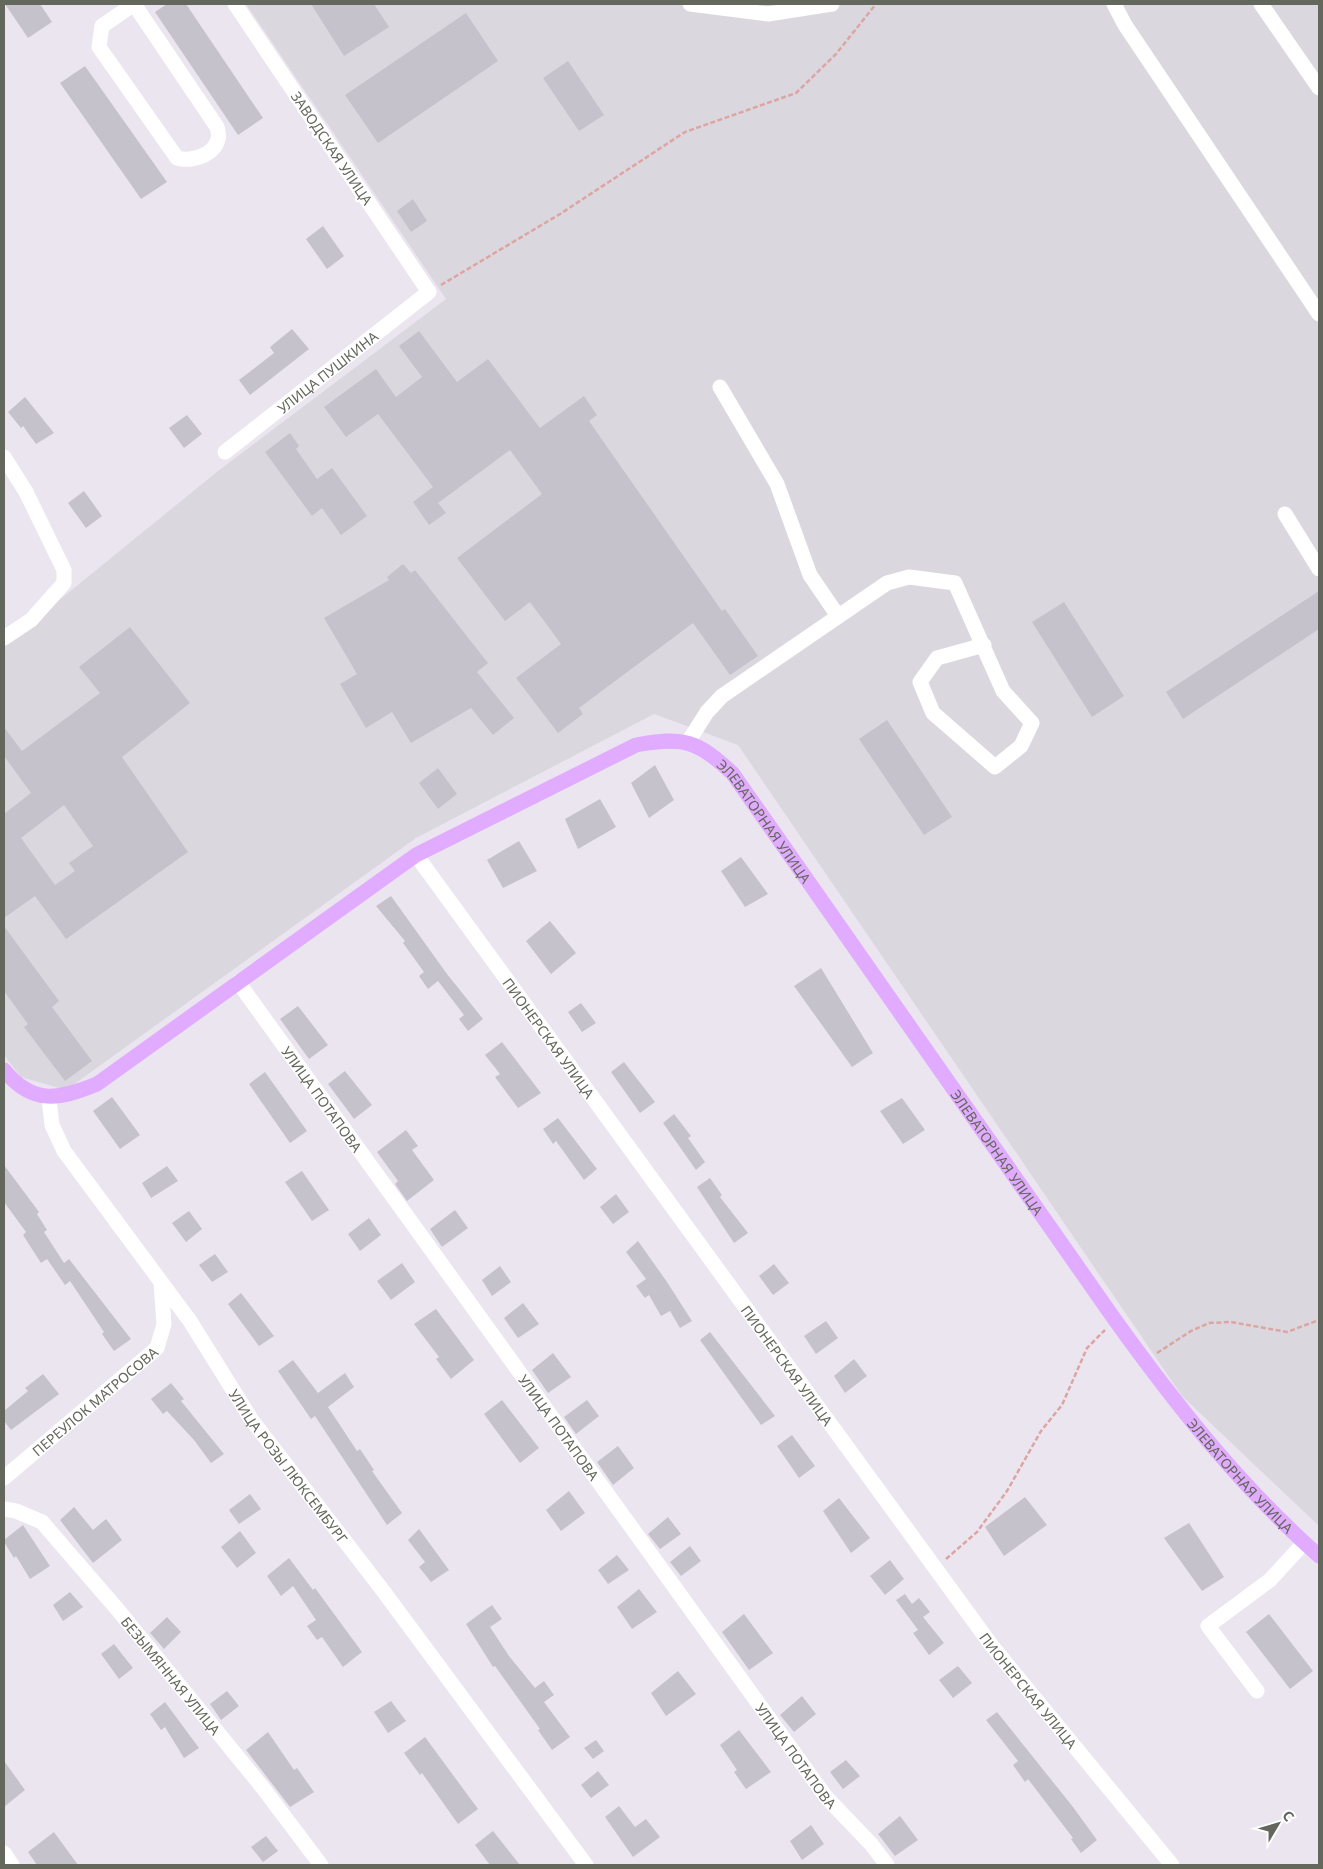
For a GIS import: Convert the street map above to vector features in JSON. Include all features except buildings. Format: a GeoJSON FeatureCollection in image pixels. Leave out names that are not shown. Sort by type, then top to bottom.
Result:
{"type":"FeatureCollection","features":[{"type":"Feature","properties":{"kind":"main road"},"geometry":{"type":"LineString","coordinates":[[4,1070],[26,1089],[49,1098],[72,1094],[97,1084],[416,856],[636,745],[659,740],[688,742]]}},
{"type":"Feature","properties":{"kind":"main road","name":"ЭЛЕВАТОРНАЯ УЛИЦА"},"geometry":{"type":"LineString","coordinates":[[688,742],[711,753],[733,774],[1144,1361],[1241,1481],[1271,1513],[1319,1556]]}},
{"type":"Feature","properties":{"kind":"street"},"geometry":{"type":"LineString","coordinates":[[134,4],[217,127],[218,140],[213,148],[195,159],[187,161],[176,158],[99,47],[102,26],[134,4]]}},
{"type":"Feature","properties":{"kind":"street","name":"ЗАВОДСКАЯ УЛИЦА"},"geometry":{"type":"LineString","coordinates":[[235,4],[429,292]]}},
{"type":"Feature","properties":{"kind":"street"},"geometry":{"type":"LineString","coordinates":[[690,4],[768,14],[832,4]]}},
{"type":"Feature","properties":{"kind":"street"},"geometry":{"type":"LineString","coordinates":[[1114,4],[1125,24],[1314,300],[1319,314]]}},
{"type":"Feature","properties":{"kind":"street"},"geometry":{"type":"LineString","coordinates":[[1261,4],[1319,88]]}},
{"type":"Feature","properties":{"kind":"street","name":"УЛИЦА ПУШКИНА"},"geometry":{"type":"LineString","coordinates":[[225,452],[429,292]]}},
{"type":"Feature","properties":{"kind":"street"},"geometry":{"type":"LineString","coordinates":[[720,387],[777,484],[810,575],[838,616]]}},
{"type":"Feature","properties":{"kind":"street"},"geometry":{"type":"LineString","coordinates":[[4,457],[26,492],[64,570],[64,583],[54,597],[31,620],[4,638]]}},
{"type":"Feature","properties":{"kind":"street"},"geometry":{"type":"LineString","coordinates":[[1285,514],[1319,569]]}},
{"type":"Feature","properties":{"kind":"street"},"geometry":{"type":"LineString","coordinates":[[688,742],[707,712],[722,696],[887,583],[909,578],[955,583],[984,645],[1003,691],[1032,723],[1021,746],[995,767],[933,713],[920,682],[937,658],[984,645]]}},
{"type":"Feature","properties":{"kind":"street","name":"ПИОНЕРСКАЯ УЛИЦА"},"geometry":{"type":"LineString","coordinates":[[416,856],[992,1646],[1172,1865]]}},
{"type":"Feature","properties":{"kind":"street","name":"УЛИЦА ПОТАПОВА"},"geometry":{"type":"LineString","coordinates":[[238,982],[826,1797],[871,1844],[887,1865]]}},
{"type":"Feature","properties":{"kind":"street","name":"УЛИЦА РОЗЫ ЛЮКСЕМБУРГ"},"geometry":{"type":"LineString","coordinates":[[49,1098],[52,1125],[64,1151],[190,1322],[251,1419],[384,1592],[586,1865]]}},
{"type":"Feature","properties":{"kind":"street","name":"ПЕРЕУЛОК МАТРОСОВА"},"geometry":{"type":"LineString","coordinates":[[4,1478],[157,1348],[164,1324],[162,1283]]}},
{"type":"Feature","properties":{"kind":"street","name":"БЕЗЫМЯННАЯ УЛИЦА"},"geometry":{"type":"LineString","coordinates":[[4,1509],[16,1511],[42,1522],[118,1610],[263,1788],[321,1865]]}},
{"type":"Feature","properties":{"kind":"street"},"geometry":{"type":"LineString","coordinates":[[1257,1691],[1208,1626],[1270,1580],[1304,1543]]}},
{"type":"Feature","properties":{"kind":"street"},"geometry":{"type":"LineString","coordinates":[[4,1853],[12,1865]]}},
{"type":"Feature","properties":{"kind":"path"},"geometry":{"type":"LineString","coordinates":[[429,292],[560,214],[685,132],[796,93],[836,54],[876,4]]}},
{"type":"Feature","properties":{"kind":"path"},"geometry":{"type":"LineString","coordinates":[[935,1568],[977,1532],[1007,1490],[1041,1431],[1062,1405],[1087,1348],[1115,1320]]}},
{"type":"Feature","properties":{"kind":"path"},"geometry":{"type":"LineString","coordinates":[[1144,1361],[1191,1331],[1209,1323],[1231,1322],[1287,1332],[1319,1320]]}},
{"type":"Feature","properties":{"kind":"shaded area"},"geometry":{"type":"Polygon","coordinates":[[[246,4],[1319,4],[1319,1526],[1182,1396],[738,745],[654,714],[416,838],[66,1090],[21,1077],[4,1055],[4,645],[218,471],[446,299],[246,4]]]}}]}
